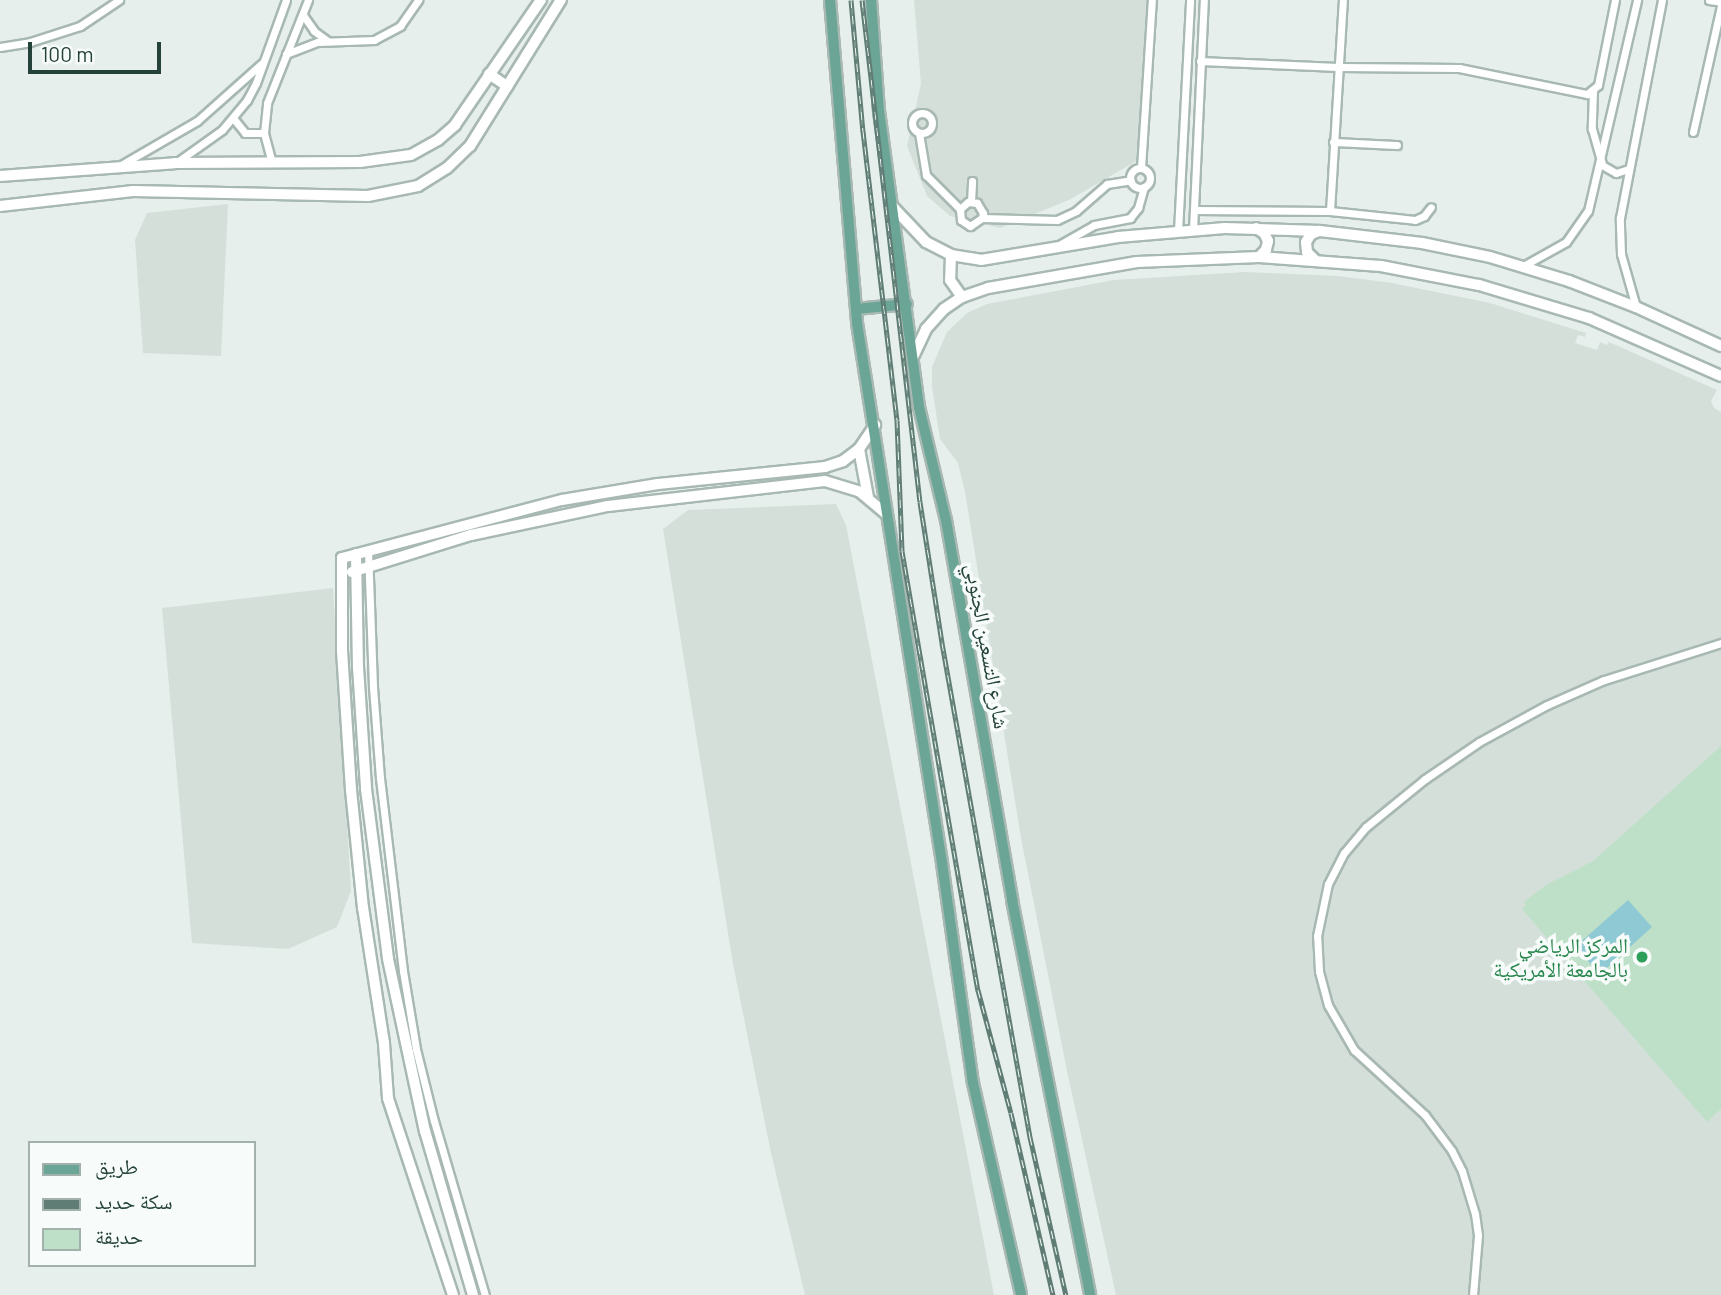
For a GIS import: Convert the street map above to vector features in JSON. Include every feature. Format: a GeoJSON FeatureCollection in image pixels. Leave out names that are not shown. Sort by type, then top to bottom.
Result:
{"type":"FeatureCollection","features":[{"type":"Feature","properties":{"kind":"main road"},"geometry":{"type":"LineString","coordinates":[[830,0],[856,309],[942,863],[973,1083],[1021,1295]]}},
{"type":"Feature","properties":{"kind":"main road","name":"شارع التسعين الجنوبي"},"geometry":{"type":"LineString","coordinates":[[871,0],[879,110],[923,428],[946,520],[1006,870],[1090,1295]]}},
{"type":"Feature","properties":{"kind":"main road"},"geometry":{"type":"LineString","coordinates":[[856,309],[907,304]]}},
{"type":"Feature","properties":{"kind":"street"},"geometry":{"type":"LineString","coordinates":[[0,47],[30,42],[80,26],[119,0]]}},
{"type":"Feature","properties":{"kind":"street"},"geometry":{"type":"LineString","coordinates":[[176,163],[208,142],[233,118],[256,83],[286,0]]}},
{"type":"Feature","properties":{"kind":"street"},"geometry":{"type":"LineString","coordinates":[[272,163],[264,133],[267,103],[308,0]]}},
{"type":"Feature","properties":{"kind":"street"},"geometry":{"type":"LineString","coordinates":[[286,54],[307,44],[359,43],[387,34],[410,15],[418,0]]}},
{"type":"Feature","properties":{"kind":"street"},"geometry":{"type":"LineString","coordinates":[[0,176],[176,163],[360,162],[411,155],[449,132],[541,0]]}},
{"type":"Feature","properties":{"kind":"street"},"geometry":{"type":"LineString","coordinates":[[0,206],[133,191],[368,196],[405,189],[432,179],[470,146],[561,0]]}},
{"type":"Feature","properties":{"kind":"street"},"geometry":{"type":"LineString","coordinates":[[1059,245],[1094,225],[1130,218],[1138,208],[1150,176],[1142,168],[1152,0]]}},
{"type":"Feature","properties":{"kind":"street"},"geometry":{"type":"LineString","coordinates":[[1178,231],[1190,0]]}},
{"type":"Feature","properties":{"kind":"street"},"geometry":{"type":"LineString","coordinates":[[1193,230],[1204,0]]}},
{"type":"Feature","properties":{"kind":"street"},"geometry":{"type":"LineString","coordinates":[[1330,211],[1343,0]]}},
{"type":"Feature","properties":{"kind":"street"},"geometry":{"type":"LineString","coordinates":[[1615,0],[1600,77],[1593,91],[1592,129],[1600,161],[1612,173],[1628,169]]}},
{"type":"Feature","properties":{"kind":"street"},"geometry":{"type":"LineString","coordinates":[[1523,266],[1566,242],[1578,229],[1588,211],[1637,0]]}},
{"type":"Feature","properties":{"kind":"street"},"geometry":{"type":"LineString","coordinates":[[1636,307],[1621,254],[1621,200],[1662,0]]}},
{"type":"Feature","properties":{"kind":"street"},"geometry":{"type":"LineString","coordinates":[[1693,132],[1721,4],[1709,0]]}},
{"type":"Feature","properties":{"kind":"street"},"geometry":{"type":"LineString","coordinates":[[303,15],[314,31],[329,42]]}},
{"type":"Feature","properties":{"kind":"street"},"geometry":{"type":"LineString","coordinates":[[119,166],[197,121],[264,61]]}},
{"type":"Feature","properties":{"kind":"street"},"geometry":{"type":"LineString","coordinates":[[1200,61],[1338,67],[1459,68],[1576,95],[1593,91]]}},
{"type":"Feature","properties":{"kind":"street"},"geometry":{"type":"LineString","coordinates":[[489,75],[507,86]]}},
{"type":"Feature","properties":{"kind":"street"},"geometry":{"type":"LineString","coordinates":[[233,118],[245,133],[264,133]]}},
{"type":"Feature","properties":{"kind":"street"},"geometry":{"type":"LineString","coordinates":[[919,133],[926,175],[960,209],[961,220],[967,225],[977,224],[982,218],[981,207],[971,202]]}},
{"type":"Feature","properties":{"kind":"street"},"geometry":{"type":"LineString","coordinates":[[1334,142],[1397,145]]}},
{"type":"Feature","properties":{"kind":"street"},"geometry":{"type":"LineString","coordinates":[[1131,180],[1133,172],[1142,168]]}},
{"type":"Feature","properties":{"kind":"street"},"geometry":{"type":"LineString","coordinates":[[1131,180],[1138,187],[1144,187]]}},
{"type":"Feature","properties":{"kind":"street"},"geometry":{"type":"LineString","coordinates":[[982,218],[1057,220],[1076,211],[1107,184],[1131,180]]}},
{"type":"Feature","properties":{"kind":"street"},"geometry":{"type":"LineString","coordinates":[[1180,180],[1195,180]]}},
{"type":"Feature","properties":{"kind":"street"},"geometry":{"type":"LineString","coordinates":[[971,202],[972,181]]}},
{"type":"Feature","properties":{"kind":"street"},"geometry":{"type":"LineString","coordinates":[[960,209],[971,202]]}},
{"type":"Feature","properties":{"kind":"street"},"geometry":{"type":"LineString","coordinates":[[891,204],[915,233],[951,255],[996,259],[1059,245],[1193,230],[1320,230],[1422,243],[1523,266],[1636,307],[1721,346]]}},
{"type":"Feature","properties":{"kind":"street"},"geometry":{"type":"LineString","coordinates":[[1194,210],[1330,211],[1415,220],[1424,216],[1430,207]]}},
{"type":"Feature","properties":{"kind":"street"},"geometry":{"type":"LineString","coordinates":[[1256,228],[1264,233],[1268,242],[1266,250],[1259,257]]}},
{"type":"Feature","properties":{"kind":"street"},"geometry":{"type":"LineString","coordinates":[[1314,259],[1307,252],[1306,243],[1311,234],[1320,230]]}},
{"type":"Feature","properties":{"kind":"street"},"geometry":{"type":"LineString","coordinates":[[951,255],[950,280],[962,297]]}},
{"type":"Feature","properties":{"kind":"street"},"geometry":{"type":"LineString","coordinates":[[914,355],[934,318],[962,297],[988,288],[1097,267],[1178,259],[1259,257],[1314,259],[1414,271],[1512,293],[1589,318],[1721,376]]}},
{"type":"Feature","properties":{"kind":"street"},"geometry":{"type":"LineString","coordinates":[[453,1295],[408,1153],[390,1109],[351,790],[342,558],[562,500],[658,484],[825,467],[843,461],[859,449],[875,425]]}},
{"type":"Feature","properties":{"kind":"street"},"geometry":{"type":"LineString","coordinates":[[859,449],[868,497]]}},
{"type":"Feature","properties":{"kind":"street"},"geometry":{"type":"LineString","coordinates":[[341,575],[471,535],[659,499],[825,481],[852,488],[868,497],[887,515]]}},
{"type":"Feature","properties":{"kind":"street"},"geometry":{"type":"LineString","coordinates":[[368,550],[373,687],[380,778],[410,1011],[434,1121],[485,1295]]}},
{"type":"Feature","properties":{"kind":"street"},"geometry":{"type":"LineString","coordinates":[[356,554],[358,667],[366,789],[388,959],[411,1076],[473,1295]]}},
{"type":"Feature","properties":{"kind":"street"},"geometry":{"type":"LineString","coordinates":[[1473,1295],[1478,1235],[1462,1171],[1446,1142],[1425,1115],[1354,1050],[1328,1005],[1319,971],[1317,936],[1328,884],[1344,853],[1366,827],[1424,779],[1479,742],[1547,705],[1604,681],[1721,643]]}},
{"type":"Feature","properties":{"kind":"street"},"geometry":{"type":"LineString","coordinates":[[351,790],[366,789]]}},
{"type":"Feature","properties":{"kind":"shaded area"},"geometry":{"type":"Polygon","coordinates":[[[914,0],[1156,0],[1138,160],[1069,200],[1000,228],[950,216],[927,196],[907,146],[921,84],[914,0]]]}},
{"type":"Feature","properties":{"kind":"shaded area"},"geometry":{"type":"Polygon","coordinates":[[[228,204],[221,356],[143,353],[135,240],[147,213],[228,204]]]}},
{"type":"Feature","properties":{"kind":"shaded area"},"geometry":{"type":"Polygon","coordinates":[[[1245,272],[1338,276],[1392,283],[1490,303],[1586,333],[1585,337],[1578,335],[1575,343],[1597,350],[1600,342],[1607,345],[1609,342],[1717,390],[1711,401],[1714,408],[1721,412],[1721,1295],[1116,1295],[1067,1071],[1021,838],[965,492],[958,463],[940,439],[932,367],[947,332],[967,313],[987,304],[1114,280],[1245,272]]]}},
{"type":"Feature","properties":{"kind":"shaded area"},"geometry":{"type":"Polygon","coordinates":[[[836,504],[846,525],[994,1295],[805,1295],[771,1153],[733,964],[663,529],[688,510],[836,504]]]}},
{"type":"Feature","properties":{"kind":"shaded area"},"geometry":{"type":"Polygon","coordinates":[[[333,588],[351,891],[337,927],[288,949],[192,943],[162,608],[333,588]]]}},
{"type":"Feature","properties":{"kind":"green space","name":"المركز الرياضي بالجامعة الأمريكية"},"geometry":{"type":"Polygon","coordinates":[[[1721,746],[1721,1109],[1707,1122],[1522,909],[1526,905],[1524,902],[1546,885],[1593,861],[1721,746]]]}},
{"type":"Feature","properties":{"kind":"water"},"geometry":{"type":"Polygon","coordinates":[[[1628,900],[1652,927],[1600,974],[1575,947],[1628,900]]]}},
{"type":"Feature","properties":{"kind":"railway"},"geometry":{"type":"LineString","coordinates":[[851,0],[863,131],[897,420],[902,551],[978,990],[1011,1113],[1053,1295]]}},
{"type":"Feature","properties":{"kind":"railway"},"geometry":{"type":"LineString","coordinates":[[862,0],[920,502],[942,643],[1030,1137],[1066,1295]]}},
{"type":"Feature","properties":{"kind":"place","name":"المركز الرياضي بالجامعة الأمريكية"},"geometry":{"type":"Point","coordinates":[1642,957]}}]}
